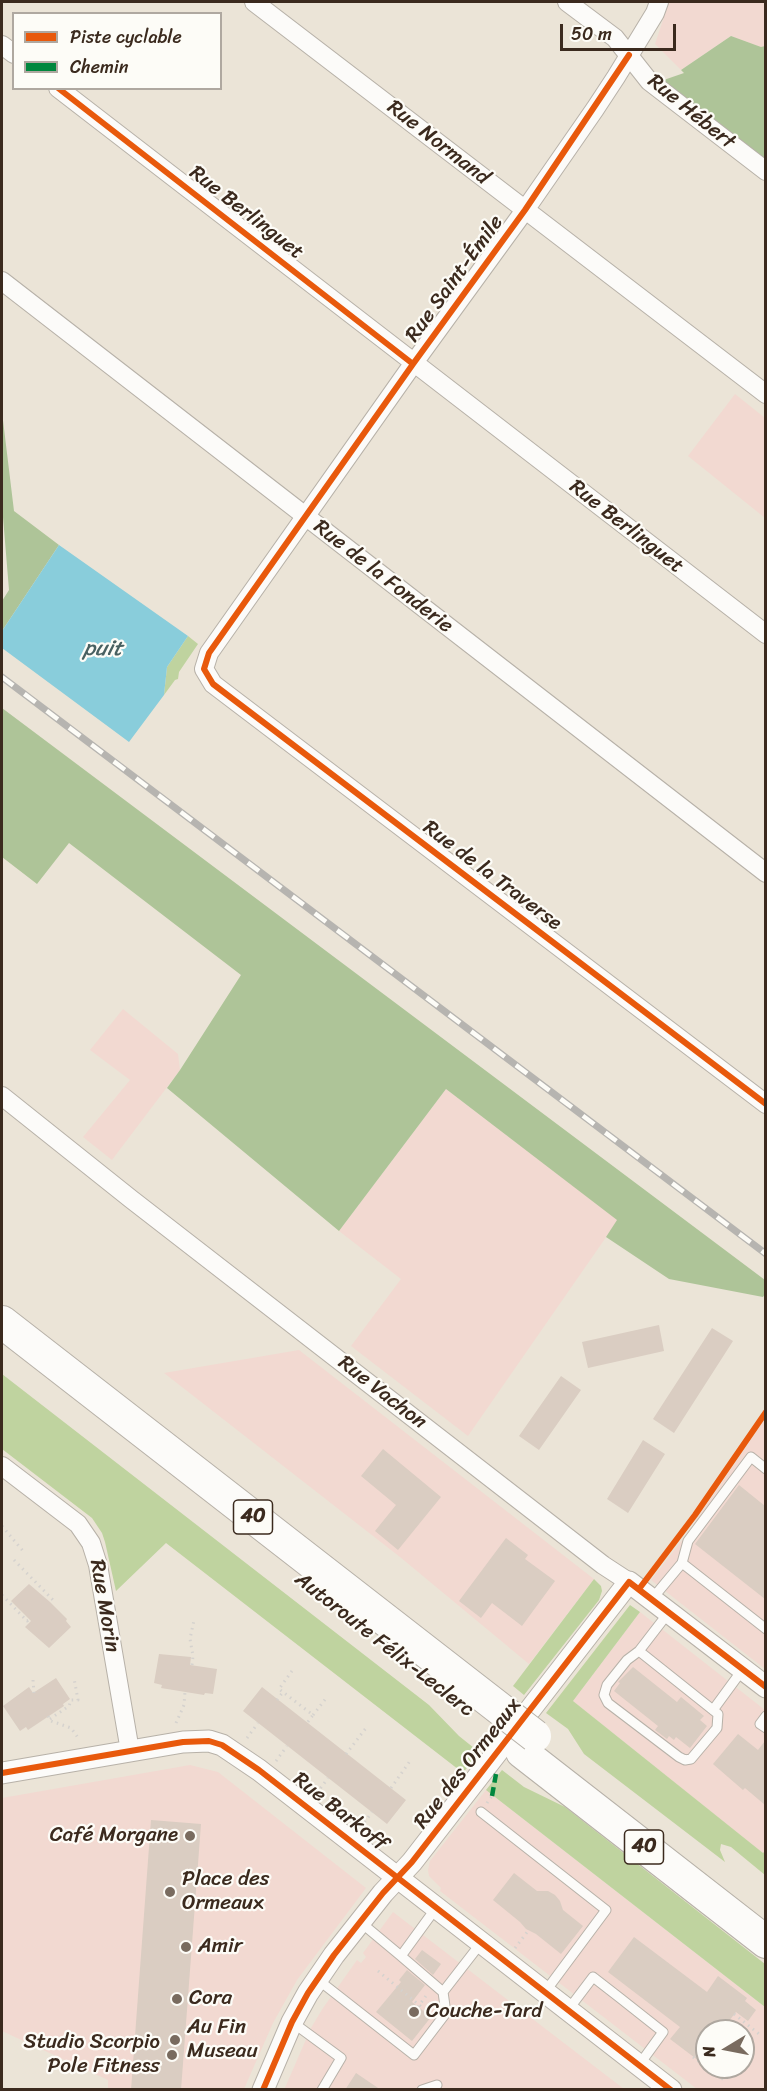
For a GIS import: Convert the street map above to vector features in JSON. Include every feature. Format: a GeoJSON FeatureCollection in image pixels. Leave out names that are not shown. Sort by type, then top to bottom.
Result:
{"type":"FeatureCollection","features":[{"type":"Feature","properties":{"kind":"highway","name":"Autoroute Félix-Leclerc"},"geometry":{"type":"LineString","coordinates":[[2,1322],[497,1720]]}},
{"type":"Feature","properties":{"kind":"highway","name":"Autoroute Félix-Leclerc"},"geometry":{"type":"LineString","coordinates":[[2,1349],[529,1744],[765,1914]]}},
{"type":"Feature","properties":{"kind":"highway","name":"Autoroute Félix-Leclerc"},"geometry":{"type":"LineString","coordinates":[[529,1744],[765,1942]]}},
{"type":"Feature","properties":{"kind":"street","name":"Rue Normand"},"geometry":{"type":"LineString","coordinates":[[254,2],[765,394]]}},
{"type":"Feature","properties":{"kind":"street","name":"Rue Hébert"},"geometry":{"type":"LineString","coordinates":[[567,2],[615,38],[649,81],[765,171]]}},
{"type":"Feature","properties":{"kind":"street","name":"Rue Saint-Émile"},"geometry":{"type":"LineString","coordinates":[[204,669],[209,653],[525,210],[629,56],[660,2]]}},
{"type":"Feature","properties":{"kind":"street","name":"Rue Berlinguet"},"geometry":{"type":"LineString","coordinates":[[61,90],[765,634]]}},
{"type":"Feature","properties":{"kind":"street","name":"Rue de la Fonderie"},"geometry":{"type":"LineString","coordinates":[[2,281],[765,873]]}},
{"type":"Feature","properties":{"kind":"street","name":"Rue de la Traverse"},"geometry":{"type":"LineString","coordinates":[[204,669],[213,684],[765,1104]]}},
{"type":"Feature","properties":{"kind":"street","name":"Rue Vachon"},"geometry":{"type":"LineString","coordinates":[[2,1096],[603,1565],[652,1599],[765,1687]]}},
{"type":"Feature","properties":{"kind":"street","name":"Rue Morin"},"geometry":{"type":"LineString","coordinates":[[2,1466],[78,1524],[94,1549],[130,1751]]}},
{"type":"Feature","properties":{"kind":"street","name":"Rue des Ormeaux"},"geometry":{"type":"LineString","coordinates":[[263,2090],[292,2022],[317,1979],[359,1922],[412,1862],[629,1582]]}},
{"type":"Feature","properties":{"kind":"street","name":"Rue Barkoff"},"geometry":{"type":"LineString","coordinates":[[2,1773],[193,1741],[222,1744],[252,1764],[671,2090]]}},
{"type":"Feature","properties":{"kind":"lane"},"geometry":{"type":"LineString","coordinates":[[652,1599],[682,1563],[688,1541],[751,1457],[765,1469]]}},
{"type":"Feature","properties":{"kind":"lane"},"geometry":{"type":"LineString","coordinates":[[682,1563],[765,1629]]}},
{"type":"Feature","properties":{"kind":"lane"},"geometry":{"type":"LineString","coordinates":[[639,1651],[718,1714],[717,1728],[694,1757],[685,1760],[679,1757],[604,1698],[605,1688],[627,1660],[639,1651],[669,1612]]}},
{"type":"Feature","properties":{"kind":"lane"},"geometry":{"type":"LineString","coordinates":[[713,1710],[743,1669]]}},
{"type":"Feature","properties":{"kind":"lane"},"geometry":{"type":"LineString","coordinates":[[765,1716],[759,1724],[765,1728]]}},
{"type":"Feature","properties":{"kind":"lane"},"geometry":{"type":"LineString","coordinates":[[481,1812],[606,1910],[545,1992]]}},
{"type":"Feature","properties":{"kind":"lane"},"geometry":{"type":"LineString","coordinates":[[401,1956],[436,1908]]}},
{"type":"Feature","properties":{"kind":"lane"},"geometry":{"type":"LineString","coordinates":[[317,1979],[414,2055],[446,2013],[443,1992],[359,1922]]}},
{"type":"Feature","properties":{"kind":"lane"},"geometry":{"type":"LineString","coordinates":[[443,1992],[481,1943]]}},
{"type":"Feature","properties":{"kind":"lane"},"geometry":{"type":"LineString","coordinates":[[568,2010],[593,1977],[663,2032],[639,2065]]}},
{"type":"Feature","properties":{"kind":"lane"},"geometry":{"type":"LineString","coordinates":[[292,2022],[341,2058],[322,2090]]}},
{"type":"Feature","properties":{"kind":"lane"},"geometry":{"type":"LineString","coordinates":[[422,2090],[437,2085]]}},
{"type":"Feature","properties":{"kind":"path"},"geometry":{"type":"LineString","coordinates":[[2,1526],[23,1551]]}},
{"type":"Feature","properties":{"kind":"path"},"geometry":{"type":"LineString","coordinates":[[14,1560],[52,1600],[50,1602]]}},
{"type":"Feature","properties":{"kind":"path"},"geometry":{"type":"LineString","coordinates":[[2,1595],[27,1622],[29,1620]]}},
{"type":"Feature","properties":{"kind":"path"},"geometry":{"type":"LineString","coordinates":[[192,1665],[190,1639],[194,1620]]}},
{"type":"Feature","properties":{"kind":"path"},"geometry":{"type":"LineString","coordinates":[[292,1671],[279,1689],[313,1715]]}},
{"type":"Feature","properties":{"kind":"path"},"geometry":{"type":"LineString","coordinates":[[74,1678],[78,1700],[71,1700],[69,1706],[49,1718],[71,1728],[80,1739]]}},
{"type":"Feature","properties":{"kind":"path"},"geometry":{"type":"LineString","coordinates":[[33,1680],[34,1693]]}},
{"type":"Feature","properties":{"kind":"path"},"geometry":{"type":"LineString","coordinates":[[176,1723],[184,1705],[185,1692]]}},
{"type":"Feature","properties":{"kind":"path"},"geometry":{"type":"LineString","coordinates":[[277,1700],[283,1692]]}},
{"type":"Feature","properties":{"kind":"path"},"geometry":{"type":"LineString","coordinates":[[307,1723],[327,1697]]}},
{"type":"Feature","properties":{"kind":"path"},"geometry":{"type":"LineString","coordinates":[[247,1738],[258,1723]]}},
{"type":"Feature","properties":{"kind":"path"},"geometry":{"type":"LineString","coordinates":[[346,1754],[366,1728]]}},
{"type":"Feature","properties":{"kind":"path"},"geometry":{"type":"LineString","coordinates":[[276,1761],[287,1746]]}},
{"type":"Feature","properties":{"kind":"path"},"geometry":{"type":"LineString","coordinates":[[391,1788],[410,1761]]}},
{"type":"Feature","properties":{"kind":"path"},"geometry":{"type":"LineString","coordinates":[[317,1792],[328,1778]]}},
{"type":"Feature","properties":{"kind":"path"},"geometry":{"type":"LineString","coordinates":[[361,1827],[372,1812]]}},
{"type":"Feature","properties":{"kind":"path"},"geometry":{"type":"LineString","coordinates":[[514,1948],[528,1930]]}},
{"type":"Feature","properties":{"kind":"path"},"geometry":{"type":"LineString","coordinates":[[378,1971],[434,2017]]}},
{"type":"Feature","properties":{"kind":"path"},"geometry":{"type":"LineString","coordinates":[[734,2014],[759,2034]]}},
{"type":"Feature","properties":{"kind":"path"},"geometry":{"type":"LineString","coordinates":[[693,2057],[724,2080]]}},
{"type":"Feature","properties":{"kind":"shaded area"},"geometry":{"type":"Polygon","coordinates":[[[669,2],[765,2],[765,49],[731,36],[681,70],[655,44],[669,2]]]}},
{"type":"Feature","properties":{"kind":"shaded area"},"geometry":{"type":"Polygon","coordinates":[[[735,394],[765,418],[765,518],[688,456],[735,394]]]}},
{"type":"Feature","properties":{"kind":"shaded area"},"geometry":{"type":"Polygon","coordinates":[[[123,1009],[178,1054],[180,1070],[112,1160],[83,1137],[130,1080],[90,1050],[123,1009]]]}},
{"type":"Feature","properties":{"kind":"shaded area"},"geometry":{"type":"Polygon","coordinates":[[[446,1089],[618,1220],[468,1436],[351,1346],[401,1279],[339,1231],[446,1089]]]}},
{"type":"Feature","properties":{"kind":"shaded area"},"geometry":{"type":"Polygon","coordinates":[[[299,1350],[594,1579],[529,1664],[400,1557],[164,1373],[299,1350]]]}},
{"type":"Feature","properties":{"kind":"shaded area"},"geometry":{"type":"Polygon","coordinates":[[[765,1419],[765,1669],[651,1580],[686,1535],[765,1419]]]}},
{"type":"Feature","properties":{"kind":"shaded area"},"geometry":{"type":"Polygon","coordinates":[[[640,1612],[765,1710],[765,1855],[573,1701],[640,1612]]]}},
{"type":"Feature","properties":{"kind":"shaded area"},"geometry":{"type":"Polygon","coordinates":[[[190,1765],[218,1772],[366,1888],[297,1980],[273,2023],[244,2089],[108,2089],[108,2080],[2,2031],[2,1798],[190,1765]]]}},
{"type":"Feature","properties":{"kind":"shaded area"},"geometry":{"type":"Polygon","coordinates":[[[486,1790],[765,2007],[765,2089],[697,2089],[440,1891],[441,1888],[429,1876],[430,1861],[486,1790]]]}},
{"type":"Feature","properties":{"kind":"shaded area"},"geometry":{"type":"Polygon","coordinates":[[[393,1912],[624,2089],[284,2090],[311,2028],[323,2008],[357,1960],[361,1963],[366,1957],[363,1953],[393,1912]]]}},
{"type":"Feature","properties":{"kind":"green space"},"geometry":{"type":"Polygon","coordinates":[[[731,36],[761,47],[765,46],[765,169],[658,82],[684,73],[681,70],[731,36]]]}},
{"type":"Feature","properties":{"kind":"green space"},"geometry":{"type":"Polygon","coordinates":[[[2,412],[14,511],[59,545],[2,631],[2,601],[9,590],[2,505],[2,412]]]}},
{"type":"Feature","properties":{"kind":"green space"},"geometry":{"type":"Polygon","coordinates":[[[188,636],[198,644],[179,672],[178,679],[164,695],[167,667],[188,636]]]}},
{"type":"Feature","properties":{"kind":"green space"},"geometry":{"type":"Polygon","coordinates":[[[2,708],[765,1280],[763,1297],[669,1279],[606,1237],[617,1220],[446,1089],[339,1231],[167,1088],[241,975],[69,843],[37,884],[2,857],[2,708]]]}},
{"type":"Feature","properties":{"kind":"green space"},"geometry":{"type":"Polygon","coordinates":[[[2,1374],[429,1705],[459,1736],[479,1752],[463,1773],[166,1543],[116,1591],[105,1542],[92,1518],[2,1449],[2,1374]]]}},
{"type":"Feature","properties":{"kind":"green space"},"geometry":{"type":"Polygon","coordinates":[[[594,1579],[601,1586],[599,1600],[524,1695],[513,1686],[594,1579]]]}},
{"type":"Feature","properties":{"kind":"green space"},"geometry":{"type":"Polygon","coordinates":[[[630,1605],[640,1612],[573,1701],[763,1853],[765,1851],[765,1875],[731,1847],[721,1844],[720,1850],[725,1862],[584,1754],[568,1729],[546,1713],[630,1605]]]}},
{"type":"Feature","properties":{"kind":"green space"},"geometry":{"type":"Polygon","coordinates":[[[502,1770],[524,1787],[565,1807],[765,1964],[765,2007],[486,1790],[502,1770]]]}},
{"type":"Feature","properties":{"kind":"water","name":"puit"},"geometry":{"type":"Polygon","coordinates":[[[59,545],[188,636],[167,667],[164,695],[129,742],[2,648],[2,631],[59,545]]]}},
{"type":"Feature","properties":{"kind":"building"},"geometry":{"type":"Polygon","coordinates":[[[659,1325],[664,1351],[588,1368],[582,1342],[659,1325]]]}},
{"type":"Feature","properties":{"kind":"building"},"geometry":{"type":"Polygon","coordinates":[[[712,1328],[733,1341],[674,1433],[653,1419],[712,1328]]]}},
{"type":"Feature","properties":{"kind":"building"},"geometry":{"type":"Polygon","coordinates":[[[561,1376],[581,1390],[539,1450],[519,1436],[561,1376]]]}},
{"type":"Feature","properties":{"kind":"building"},"geometry":{"type":"Polygon","coordinates":[[[643,1440],[665,1454],[628,1513],[607,1499],[643,1440]]]}},
{"type":"Feature","properties":{"kind":"building"},"geometry":{"type":"Polygon","coordinates":[[[383,1449],[441,1497],[398,1550],[375,1531],[396,1505],[361,1476],[383,1449]]]}},
{"type":"Feature","properties":{"kind":"building"},"geometry":{"type":"Polygon","coordinates":[[[739,1485],[765,1506],[765,1599],[695,1544],[739,1485]]]}},
{"type":"Feature","properties":{"kind":"building"},"geometry":{"type":"Polygon","coordinates":[[[506,1538],[528,1555],[525,1559],[555,1581],[522,1626],[492,1603],[481,1618],[459,1601],[506,1538]]]}},
{"type":"Feature","properties":{"kind":"building"},"geometry":{"type":"Polygon","coordinates":[[[29,1584],[67,1619],[71,1627],[49,1648],[25,1627],[31,1621],[11,1601],[29,1584]]]}},
{"type":"Feature","properties":{"kind":"building"},"geometry":{"type":"Polygon","coordinates":[[[159,1654],[191,1657],[190,1665],[217,1669],[213,1694],[205,1693],[204,1695],[161,1688],[162,1685],[154,1683],[159,1654]]]}},
{"type":"Feature","properties":{"kind":"building"},"geometry":{"type":"Polygon","coordinates":[[[633,1667],[677,1702],[681,1697],[704,1716],[700,1720],[707,1726],[690,1748],[676,1737],[674,1740],[669,1736],[667,1739],[655,1730],[658,1726],[614,1691],[620,1683],[618,1682],[633,1667]]]}},
{"type":"Feature","properties":{"kind":"building"},"geometry":{"type":"Polygon","coordinates":[[[56,1678],[70,1699],[63,1704],[64,1706],[28,1730],[26,1727],[20,1731],[3,1706],[29,1687],[33,1693],[56,1678]]]}},
{"type":"Feature","properties":{"kind":"building"},"geometry":{"type":"Polygon","coordinates":[[[262,1687],[406,1800],[387,1824],[243,1711],[262,1687]]]}},
{"type":"Feature","properties":{"kind":"building"},"geometry":{"type":"Polygon","coordinates":[[[738,1734],[758,1750],[765,1741],[765,1805],[745,1788],[743,1790],[713,1764],[738,1734]]]}},
{"type":"Feature","properties":{"kind":"building"},"geometry":{"type":"Polygon","coordinates":[[[151,1820],[201,1824],[181,2090],[131,2090],[151,1820]]]}},
{"type":"Feature","properties":{"kind":"building"},"geometry":{"type":"Polygon","coordinates":[[[514,1873],[537,1891],[548,1891],[555,1895],[563,1910],[583,1926],[561,1954],[526,1929],[493,1900],[514,1873]]]}},
{"type":"Feature","properties":{"kind":"building"},"geometry":{"type":"Polygon","coordinates":[[[634,1937],[707,1992],[718,1976],[747,1998],[745,2001],[756,2010],[749,2019],[745,2019],[736,2012],[730,2019],[695,2019],[695,2058],[670,2039],[680,2027],[608,1972],[634,1937]]]}},
{"type":"Feature","properties":{"kind":"building"},"geometry":{"type":"Polygon","coordinates":[[[422,1950],[441,1964],[433,1975],[415,1959],[422,1950]]]}},
{"type":"Feature","properties":{"kind":"building"},"geometry":{"type":"Polygon","coordinates":[[[407,1970],[425,1985],[412,2002],[431,2017],[412,2041],[376,2012],[401,1982],[399,1980],[407,1970]]]}},
{"type":"Feature","properties":{"kind":"building"},"geometry":{"type":"Polygon","coordinates":[[[356,2073],[381,2090],[345,2090],[356,2073]]]}},
{"type":"Feature","properties":{"kind":"railway"},"geometry":{"type":"LineString","coordinates":[[2,677],[766,1254]]}},
{"type":"Feature","properties":{"kind":"marked path"},"geometry":{"type":"LineString","coordinates":[[492,1796],[496,1774]]}},
{"type":"Feature","properties":{"kind":"cycle path"},"geometry":{"type":"LineString","coordinates":[[629,55],[525,210],[209,653],[204,669],[213,684],[766,1104]]}},
{"type":"Feature","properties":{"kind":"cycle path"},"geometry":{"type":"LineString","coordinates":[[61,90],[413,364]]}},
{"type":"Feature","properties":{"kind":"cycle path"},"geometry":{"type":"LineString","coordinates":[[639,1589],[695,1515],[766,1412]]}},
{"type":"Feature","properties":{"kind":"cycle path"},"geometry":{"type":"LineString","coordinates":[[263,2090],[292,2022],[308,1993],[334,1955],[383,1893],[412,1862],[629,1582],[766,1687]]}},
{"type":"Feature","properties":{"kind":"cycle path"},"geometry":{"type":"LineString","coordinates":[[2,1773],[183,1742],[209,1741],[222,1745],[259,1770],[671,2090]]}},
{"type":"Feature","properties":{"kind":"place","name":"Café Morgane"},"geometry":{"type":"Point","coordinates":[190,1836]}},
{"type":"Feature","properties":{"kind":"place","name":"Place des Ormeaux"},"geometry":{"type":"Point","coordinates":[170,1892]}},
{"type":"Feature","properties":{"kind":"place","name":"Amir"},"geometry":{"type":"Point","coordinates":[186,1947]}},
{"type":"Feature","properties":{"kind":"place","name":"Cora"},"geometry":{"type":"Point","coordinates":[177,1999]}},
{"type":"Feature","properties":{"kind":"place","name":"Couche-Tard"},"geometry":{"type":"Point","coordinates":[414,2012]}},
{"type":"Feature","properties":{"kind":"place","name":"Au Fin Museau"},"geometry":{"type":"Point","coordinates":[175,2040]}},
{"type":"Feature","properties":{"kind":"place","name":"Studio Scorpio Pole Fitness"},"geometry":{"type":"Point","coordinates":[172,2055]}}]}
